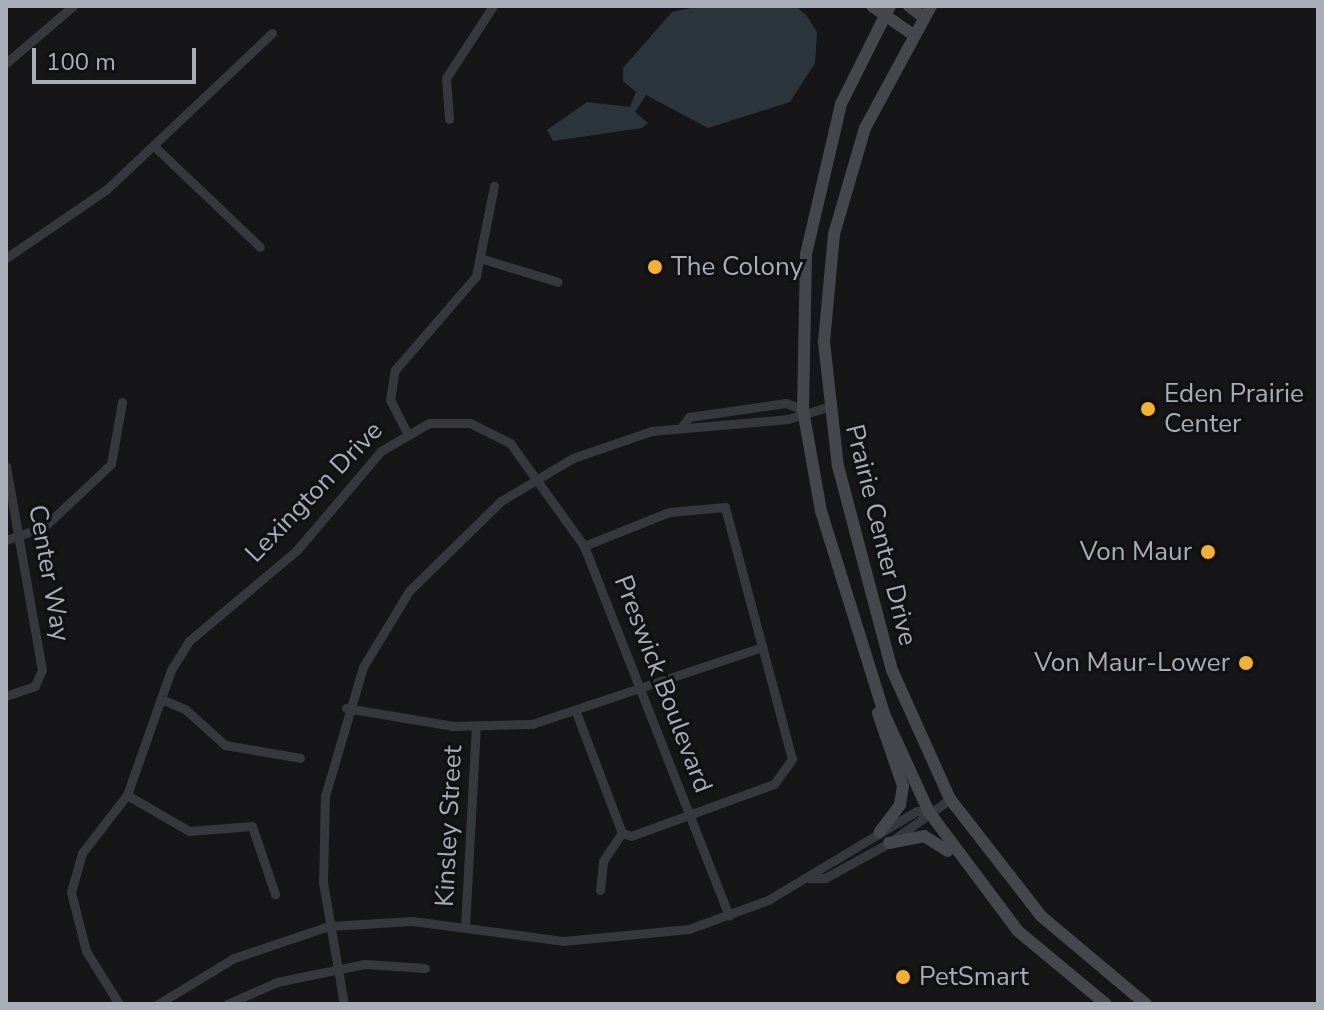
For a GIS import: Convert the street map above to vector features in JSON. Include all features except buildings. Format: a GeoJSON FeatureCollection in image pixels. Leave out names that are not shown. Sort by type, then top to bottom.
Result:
{"type":"FeatureCollection","features":[{"type":"Feature","properties":{"kind":"main road"},"geometry":{"type":"LineString","coordinates":[[872,6],[887,10],[912,34]]}},
{"type":"Feature","properties":{"kind":"main road"},"geometry":{"type":"LineString","coordinates":[[909,6],[927,12]]}},
{"type":"Feature","properties":{"kind":"main road","name":"Prairie Center Drive"},"geometry":{"type":"LineString","coordinates":[[887,10],[841,104],[814,209],[801,303],[803,410],[821,511],[872,674],[929,812],[962,862],[1036,949],[1106,1004]]}},
{"type":"Feature","properties":{"kind":"main road","name":"Prairie Center Drive"},"geometry":{"type":"LineString","coordinates":[[927,12],[912,34],[865,128],[841,201],[826,313],[828,407],[892,670],[950,799],[1033,908],[1146,1004]]}},
{"type":"Feature","properties":{"kind":"main road"},"geometry":{"type":"LineString","coordinates":[[872,674],[881,730],[903,786],[900,805],[880,832]]}},
{"type":"Feature","properties":{"kind":"main road"},"geometry":{"type":"LineString","coordinates":[[889,843],[924,836],[962,862]]}},
{"type":"Feature","properties":{"kind":"street"},"geometry":{"type":"LineString","coordinates":[[6,63],[73,6]]}},
{"type":"Feature","properties":{"kind":"street"},"geometry":{"type":"LineString","coordinates":[[449,119],[446,78],[493,6]]}},
{"type":"Feature","properties":{"kind":"street"},"geometry":{"type":"LineString","coordinates":[[6,258],[154,146],[272,33]]}},
{"type":"Feature","properties":{"kind":"street"},"geometry":{"type":"LineString","coordinates":[[154,146],[260,247]]}},
{"type":"Feature","properties":{"kind":"street"},"geometry":{"type":"LineString","coordinates":[[406,431],[390,400],[395,370],[465,291],[483,259],[494,186]]}},
{"type":"Feature","properties":{"kind":"street"},"geometry":{"type":"LineString","coordinates":[[483,259],[558,282]]}},
{"type":"Feature","properties":{"kind":"street"},"geometry":{"type":"LineString","coordinates":[[6,540],[44,527],[111,464],[122,402]]}},
{"type":"Feature","properties":{"kind":"street"},"geometry":{"type":"LineString","coordinates":[[344,1004],[329,926],[325,796],[346,708],[384,628],[418,580],[468,528],[538,476],[611,443],[682,426],[689,417],[786,403],[803,410]]}},
{"type":"Feature","properties":{"kind":"street"},"geometry":{"type":"LineString","coordinates":[[682,426],[693,432],[775,421],[803,410],[828,407]]}},
{"type":"Feature","properties":{"kind":"street","name":"Lexington Drive"},"geometry":{"type":"LineString","coordinates":[[119,1004],[86,951],[71,892],[82,853],[127,795],[161,699],[189,641],[297,550],[406,431],[454,422],[483,428],[510,443],[538,476]]}},
{"type":"Feature","properties":{"kind":"street","name":"Center Way"},"geometry":{"type":"LineString","coordinates":[[6,466],[41,645],[35,686],[6,696]]}},
{"type":"Feature","properties":{"kind":"street","name":"Preswick Boulevard"},"geometry":{"type":"LineString","coordinates":[[538,476],[584,546],[729,916]]}},
{"type":"Feature","properties":{"kind":"street"},"geometry":{"type":"LineString","coordinates":[[584,546],[669,512],[721,504],[793,749],[788,770],[774,784],[638,836],[622,833]]}},
{"type":"Feature","properties":{"kind":"street"},"geometry":{"type":"LineString","coordinates":[[346,708],[476,726],[532,724],[576,712],[762,647]]}},
{"type":"Feature","properties":{"kind":"street"},"geometry":{"type":"LineString","coordinates":[[161,699],[185,709],[225,745],[300,758]]}},
{"type":"Feature","properties":{"kind":"street"},"geometry":{"type":"LineString","coordinates":[[576,712],[622,833]]}},
{"type":"Feature","properties":{"kind":"street","name":"Kinsley Street"},"geometry":{"type":"LineString","coordinates":[[465,927],[476,726]]}},
{"type":"Feature","properties":{"kind":"street"},"geometry":{"type":"LineString","coordinates":[[127,795],[189,831],[214,824],[252,826],[275,894]]}},
{"type":"Feature","properties":{"kind":"street"},"geometry":{"type":"LineString","coordinates":[[809,878],[825,878],[889,843],[950,799]]}},
{"type":"Feature","properties":{"kind":"street"},"geometry":{"type":"LineString","coordinates":[[158,1004],[245,953],[329,926],[412,921],[606,941],[729,916],[809,878],[917,811],[929,812]]}},
{"type":"Feature","properties":{"kind":"street"},"geometry":{"type":"LineString","coordinates":[[600,890],[603,861],[622,833]]}},
{"type":"Feature","properties":{"kind":"street"},"geometry":{"type":"LineString","coordinates":[[227,1004],[277,982],[337,969],[425,968]]}},
{"type":"Feature","properties":{"kind":"shaded area"},"geometry":{"type":"Polygon","coordinates":[[[700,6],[795,6],[806,15],[817,32],[815,63],[790,102],[708,128],[646,95],[635,112],[648,123],[642,128],[553,141],[547,130],[587,102],[630,107],[636,92],[623,81],[623,68],[672,12],[700,6]]]}},
{"type":"Feature","properties":{"kind":"place","name":"The Colony"},"geometry":{"type":"Point","coordinates":[655,267]}},
{"type":"Feature","properties":{"kind":"place","name":"Eden Prairie Center"},"geometry":{"type":"Point","coordinates":[1148,409]}},
{"type":"Feature","properties":{"kind":"place","name":"Von Maur"},"geometry":{"type":"Point","coordinates":[1208,552]}},
{"type":"Feature","properties":{"kind":"place","name":"Von Maur-Lower"},"geometry":{"type":"Point","coordinates":[1246,663]}},
{"type":"Feature","properties":{"kind":"place","name":"PetSmart"},"geometry":{"type":"Point","coordinates":[903,977]}}]}
